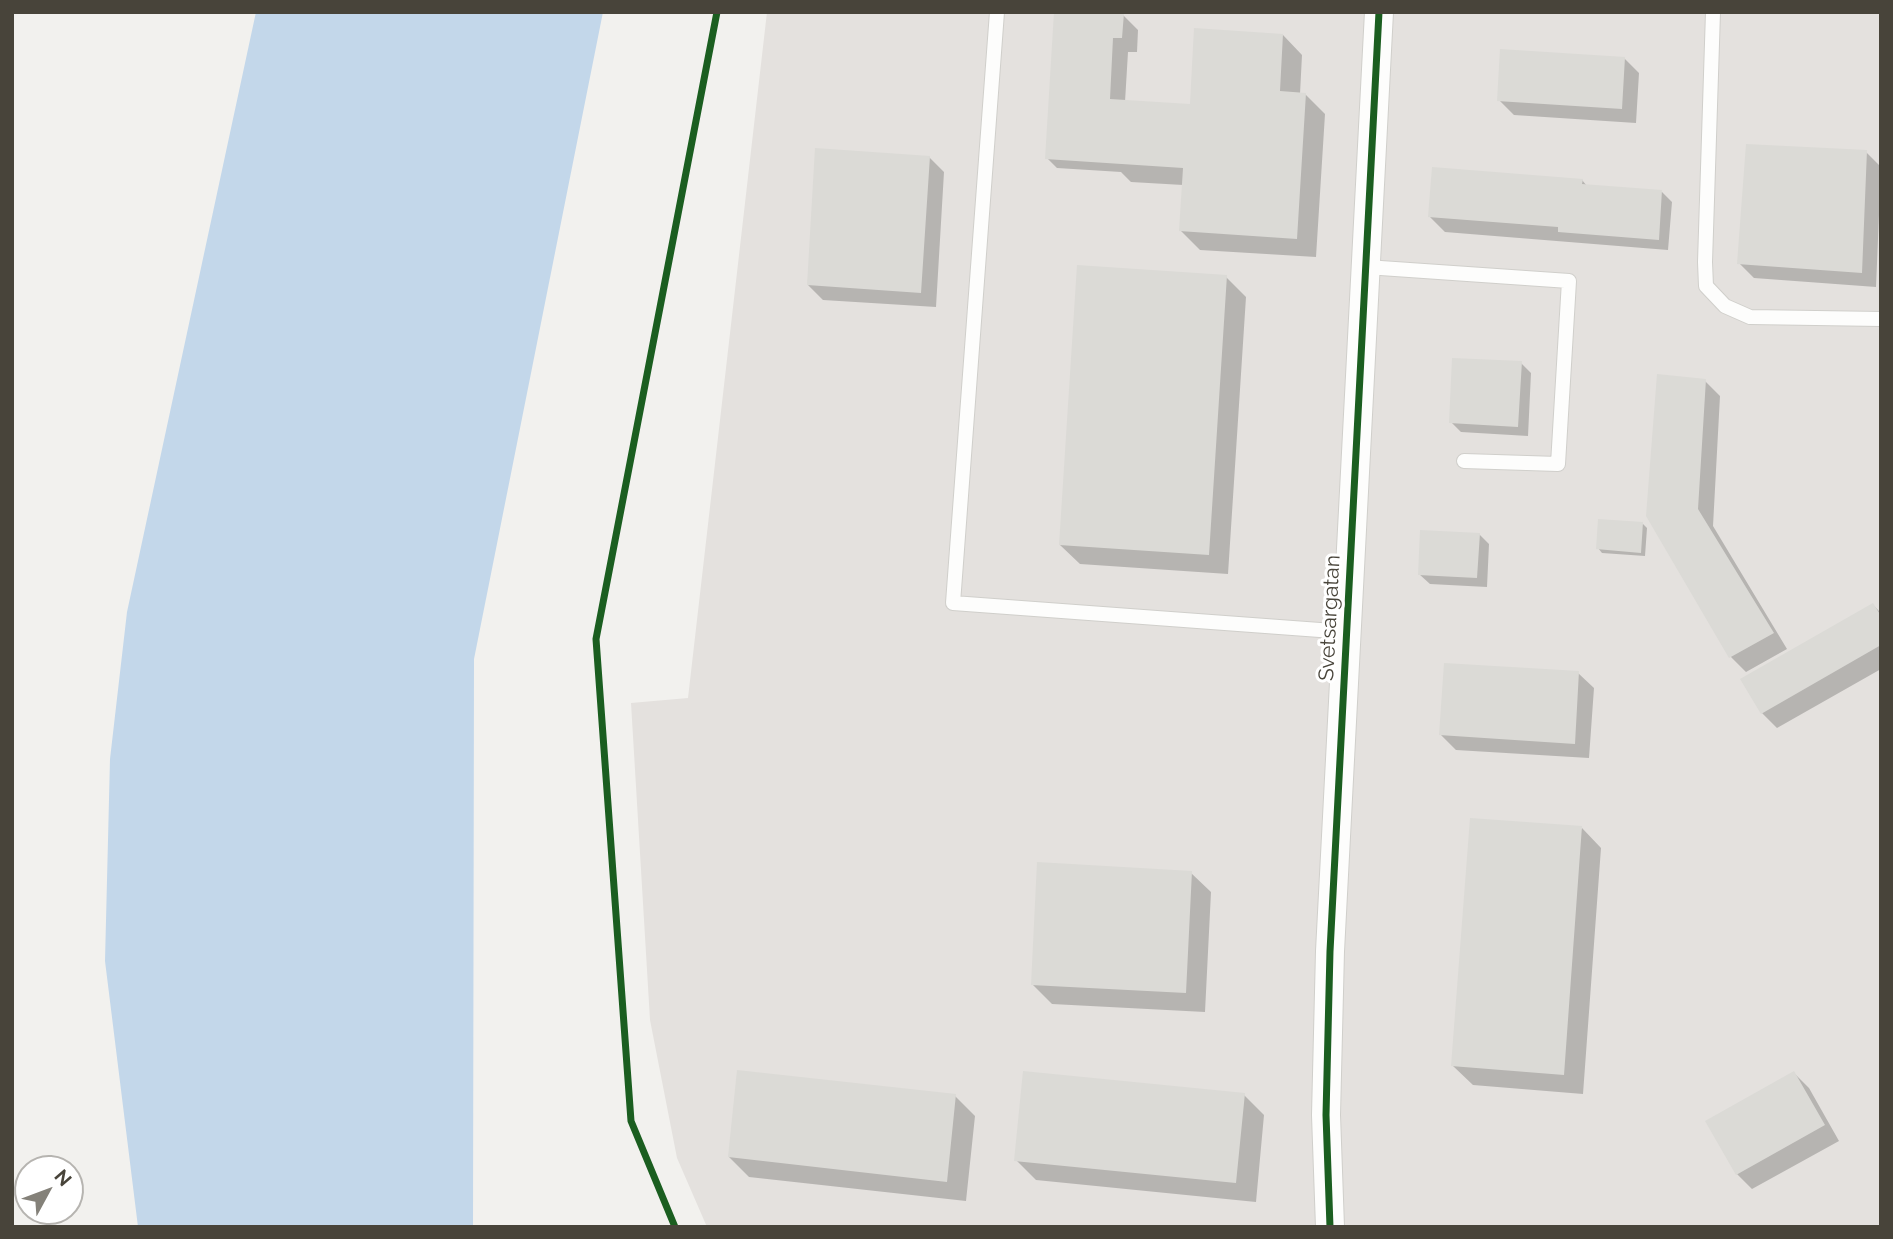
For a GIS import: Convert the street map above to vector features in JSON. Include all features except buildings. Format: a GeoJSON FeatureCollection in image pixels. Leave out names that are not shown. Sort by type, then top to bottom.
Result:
{"type":"FeatureCollection","features":[{"type":"Feature","properties":{"kind":"street","name":"Svetsargatan"},"geometry":{"type":"LineString","coordinates":[[1331,1227],[1326,1115],[1330,978],[1379,12]]}},
{"type":"Feature","properties":{"kind":"lane"},"geometry":{"type":"LineString","coordinates":[[997,12],[953,603],[1347,632]]}},
{"type":"Feature","properties":{"kind":"lane"},"geometry":{"type":"LineString","coordinates":[[1713,12],[1706,286],[1726,306],[1750,317],[1881,319]]}},
{"type":"Feature","properties":{"kind":"lane"},"geometry":{"type":"LineString","coordinates":[[1366,267],[1569,281],[1558,464],[1464,461]]}},
{"type":"Feature","properties":{"kind":"shaded area"},"geometry":{"type":"Polygon","coordinates":[[[767,12],[1881,12],[1881,1227],[707,1227],[677,1158],[650,1020],[631,703],[688,698],[767,12]]]}},
{"type":"Feature","properties":{"kind":"water"},"geometry":{"type":"Polygon","coordinates":[[[256,12],[603,12],[474,659],[473,1227],[138,1227],[105,961],[110,759],[127,612],[256,12]]]}},
{"type":"Feature","properties":{"kind":"cycle path"},"geometry":{"type":"LineString","coordinates":[[675,1227],[631,1121],[596,639],[717,12]]}},
{"type":"Feature","properties":{"kind":"cycle path"},"geometry":{"type":"LineString","coordinates":[[1330,1227],[1326,1115],[1330,951],[1379,12]]}}]}
